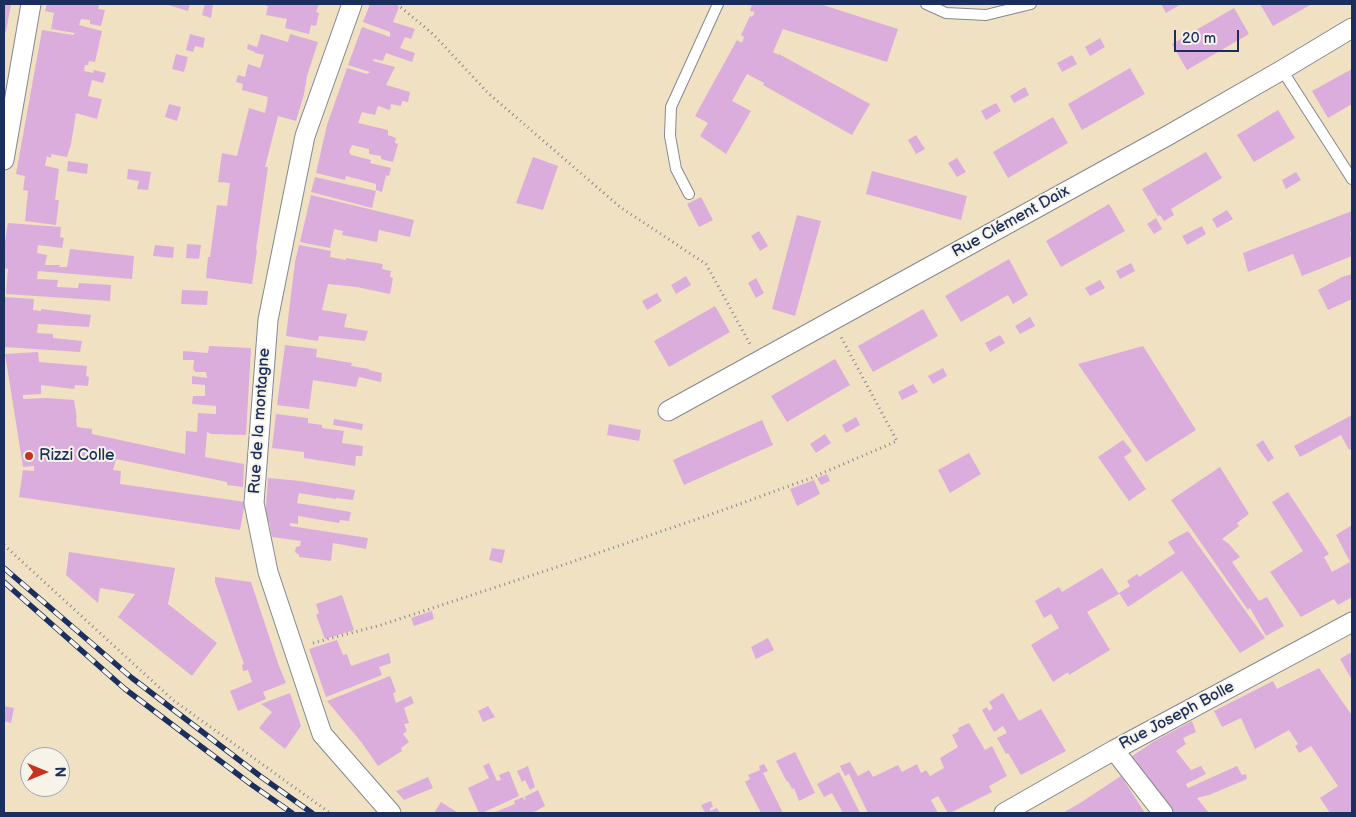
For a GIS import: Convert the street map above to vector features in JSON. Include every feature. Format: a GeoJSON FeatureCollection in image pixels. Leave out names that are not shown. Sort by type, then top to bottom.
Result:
{"type":"FeatureCollection","features":[{"type":"Feature","properties":{"kind":"street"},"geometry":{"type":"LineString","coordinates":[[4,160],[31,4]]}},
{"type":"Feature","properties":{"kind":"street","name":"Rue de la montagne"},"geometry":{"type":"LineString","coordinates":[[352,4],[305,136],[268,320],[254,503],[268,572],[322,734],[392,813]]}},
{"type":"Feature","properties":{"kind":"street","name":"Rue Clément Daix"},"geometry":{"type":"LineString","coordinates":[[668,412],[1158,140],[1352,28]]}},
{"type":"Feature","properties":{"kind":"street","name":"Rue Joseph Bolle"},"geometry":{"type":"LineString","coordinates":[[1004,813],[1114,750],[1352,622]]}},
{"type":"Feature","properties":{"kind":"street"},"geometry":{"type":"LineString","coordinates":[[1114,750],[1163,813]]}},
{"type":"Feature","properties":{"kind":"lane"},"geometry":{"type":"LineString","coordinates":[[689,194],[676,169],[670,136],[671,107],[718,4]]}},
{"type":"Feature","properties":{"kind":"lane"},"geometry":{"type":"LineString","coordinates":[[926,4],[946,13],[986,15],[1031,4]]}},
{"type":"Feature","properties":{"kind":"lane"},"geometry":{"type":"LineString","coordinates":[[1282,70],[1352,178]]}},
{"type":"Feature","properties":{"kind":"path"},"geometry":{"type":"LineString","coordinates":[[397,4],[434,35],[488,93],[620,207],[706,264],[760,361]]}},
{"type":"Feature","properties":{"kind":"path"},"geometry":{"type":"LineString","coordinates":[[293,648],[381,625],[703,517],[812,478],[897,441],[833,320]]}},
{"type":"Feature","properties":{"kind":"path"},"geometry":{"type":"LineString","coordinates":[[4,545],[173,700],[330,813]]}},
{"type":"Feature","properties":{"kind":"building"},"geometry":{"type":"Polygon","coordinates":[[[4,4],[11,4],[6,32],[4,31],[4,4]]]}},
{"type":"Feature","properties":{"kind":"building"},"geometry":{"type":"Polygon","coordinates":[[[47,4],[99,4],[98,9],[105,10],[101,26],[90,24],[90,20],[81,19],[79,25],[102,31],[95,62],[89,61],[88,65],[85,65],[84,71],[93,73],[94,70],[106,73],[103,83],[92,80],[88,96],[102,99],[97,119],[76,113],[67,157],[51,154],[51,158],[47,156],[45,166],[59,169],[55,200],[59,200],[56,225],[25,221],[28,191],[23,190],[25,176],[16,174],[42,30],[73,35],[75,33],[51,29],[54,13],[45,11],[47,4]]]}},
{"type":"Feature","properties":{"kind":"building"},"geometry":{"type":"Polygon","coordinates":[[[165,4],[190,4],[188,11],[165,4]]]}},
{"type":"Feature","properties":{"kind":"building"},"geometry":{"type":"Polygon","coordinates":[[[205,4],[213,4],[211,18],[202,15],[205,4]]]}},
{"type":"Feature","properties":{"kind":"building"},"geometry":{"type":"Polygon","coordinates":[[[262,4],[319,4],[316,12],[319,13],[316,26],[311,25],[309,34],[285,28],[287,19],[266,15],[268,6],[262,4]]]}},
{"type":"Feature","properties":{"kind":"building"},"geometry":{"type":"Polygon","coordinates":[[[370,4],[394,4],[399,7],[393,22],[415,29],[411,39],[405,37],[400,48],[415,53],[412,62],[386,53],[383,61],[374,59],[373,61],[395,67],[386,85],[410,92],[408,102],[402,101],[401,106],[391,104],[390,110],[378,106],[375,115],[362,112],[358,123],[388,130],[388,135],[396,138],[395,143],[398,144],[393,162],[381,159],[381,156],[369,154],[369,149],[352,145],[349,152],[351,155],[371,160],[370,163],[391,168],[389,176],[386,175],[382,192],[376,190],[376,184],[346,176],[345,180],[316,173],[327,125],[347,68],[367,74],[370,72],[348,65],[362,27],[390,37],[390,32],[363,22],[370,4]]]}},
{"type":"Feature","properties":{"kind":"building"},"geometry":{"type":"Polygon","coordinates":[[[752,4],[820,4],[898,29],[887,62],[783,29],[773,52],[870,104],[852,135],[747,74],[732,101],[751,111],[726,154],[700,136],[708,123],[695,116],[737,40],[742,43],[744,37],[741,35],[750,16],[752,17],[755,12],[750,11],[752,4]]]}},
{"type":"Feature","properties":{"kind":"building"},"geometry":{"type":"Polygon","coordinates":[[[1161,4],[1181,4],[1166,13],[1161,4]]]}},
{"type":"Feature","properties":{"kind":"building"},"geometry":{"type":"Polygon","coordinates":[[[1260,4],[1312,4],[1273,26],[1260,4]]]}},
{"type":"Feature","properties":{"kind":"building"},"geometry":{"type":"Polygon","coordinates":[[[1234,8],[1249,34],[1187,70],[1172,44],[1234,8]]]}},
{"type":"Feature","properties":{"kind":"building"},"geometry":{"type":"Polygon","coordinates":[[[190,34],[205,38],[203,48],[195,46],[193,52],[186,50],[190,34]]]}},
{"type":"Feature","properties":{"kind":"building"},"geometry":{"type":"Polygon","coordinates":[[[261,34],[288,42],[290,34],[318,42],[296,121],[278,116],[265,167],[268,167],[252,284],[206,278],[217,205],[227,206],[230,183],[218,182],[222,153],[237,156],[249,108],[265,113],[268,97],[242,90],[243,84],[236,82],[238,75],[245,77],[248,64],[260,68],[264,55],[247,49],[248,44],[257,47],[261,34]]]}},
{"type":"Feature","properties":{"kind":"building"},"geometry":{"type":"Polygon","coordinates":[[[1100,38],[1105,47],[1090,56],[1085,47],[1100,38]]]}},
{"type":"Feature","properties":{"kind":"building"},"geometry":{"type":"Polygon","coordinates":[[[176,54],[188,57],[184,72],[172,69],[176,54]]]}},
{"type":"Feature","properties":{"kind":"building"},"geometry":{"type":"Polygon","coordinates":[[[1072,55],[1077,64],[1062,72],[1057,63],[1072,55]]]}},
{"type":"Feature","properties":{"kind":"building"},"geometry":{"type":"Polygon","coordinates":[[[1130,68],[1145,94],[1082,130],[1068,104],[1130,68]]]}},
{"type":"Feature","properties":{"kind":"building"},"geometry":{"type":"Polygon","coordinates":[[[1352,69],[1352,104],[1328,118],[1312,91],[1352,69]]]}},
{"type":"Feature","properties":{"kind":"building"},"geometry":{"type":"Polygon","coordinates":[[[1025,87],[1029,95],[1014,103],[1010,96],[1025,87]]]}},
{"type":"Feature","properties":{"kind":"building"},"geometry":{"type":"Polygon","coordinates":[[[996,103],[1001,111],[986,120],[981,111],[996,103]]]}},
{"type":"Feature","properties":{"kind":"building"},"geometry":{"type":"Polygon","coordinates":[[[169,104],[181,107],[177,121],[165,117],[169,104]]]}},
{"type":"Feature","properties":{"kind":"building"},"geometry":{"type":"Polygon","coordinates":[[[1278,110],[1295,138],[1254,162],[1237,135],[1278,110]]]}},
{"type":"Feature","properties":{"kind":"building"},"geometry":{"type":"Polygon","coordinates":[[[1053,117],[1068,143],[1008,178],[993,152],[1053,117]]]}},
{"type":"Feature","properties":{"kind":"building"},"geometry":{"type":"Polygon","coordinates":[[[916,135],[925,149],[916,154],[908,140],[916,135]]]}},
{"type":"Feature","properties":{"kind":"building"},"geometry":{"type":"Polygon","coordinates":[[[1206,152],[1222,178],[1171,209],[1174,215],[1164,221],[1160,215],[1158,216],[1142,189],[1206,152]]]}},
{"type":"Feature","properties":{"kind":"building"},"geometry":{"type":"Polygon","coordinates":[[[533,157],[558,166],[543,210],[516,203],[533,157]]]}},
{"type":"Feature","properties":{"kind":"building"},"geometry":{"type":"Polygon","coordinates":[[[957,158],[966,172],[957,177],[948,163],[957,158]]]}},
{"type":"Feature","properties":{"kind":"building"},"geometry":{"type":"Polygon","coordinates":[[[68,161],[88,164],[87,174],[67,171],[68,161]]]}},
{"type":"Feature","properties":{"kind":"building"},"geometry":{"type":"Polygon","coordinates":[[[128,169],[151,172],[148,190],[137,189],[139,181],[127,179],[128,169]]]}},
{"type":"Feature","properties":{"kind":"building"},"geometry":{"type":"Polygon","coordinates":[[[872,171],[967,196],[961,220],[866,194],[872,171]]]}},
{"type":"Feature","properties":{"kind":"building"},"geometry":{"type":"Polygon","coordinates":[[[1296,172],[1301,180],[1286,189],[1282,180],[1296,172]]]}},
{"type":"Feature","properties":{"kind":"building"},"geometry":{"type":"Polygon","coordinates":[[[315,177],[376,191],[372,208],[311,192],[315,177]]]}},
{"type":"Feature","properties":{"kind":"building"},"geometry":{"type":"Polygon","coordinates":[[[311,195],[414,220],[410,237],[379,230],[377,242],[342,235],[343,231],[334,229],[330,248],[300,242],[311,195]]]}},
{"type":"Feature","properties":{"kind":"building"},"geometry":{"type":"Polygon","coordinates":[[[701,197],[713,220],[699,227],[687,204],[701,197]]]}},
{"type":"Feature","properties":{"kind":"building"},"geometry":{"type":"Polygon","coordinates":[[[1109,204],[1125,231],[1061,267],[1046,241],[1109,204]]]}},
{"type":"Feature","properties":{"kind":"building"},"geometry":{"type":"Polygon","coordinates":[[[1227,210],[1233,219],[1217,228],[1212,219],[1227,210]]]}},
{"type":"Feature","properties":{"kind":"building"},"geometry":{"type":"Polygon","coordinates":[[[1352,211],[1352,232],[1350,233],[1352,256],[1302,276],[1293,254],[1248,272],[1243,253],[1352,211]]]}},
{"type":"Feature","properties":{"kind":"building"},"geometry":{"type":"Polygon","coordinates":[[[797,215],[821,221],[795,316],[772,309],[797,215]]]}},
{"type":"Feature","properties":{"kind":"building"},"geometry":{"type":"Polygon","coordinates":[[[1156,218],[1162,229],[1154,234],[1147,224],[1156,218]]]}},
{"type":"Feature","properties":{"kind":"building"},"geometry":{"type":"Polygon","coordinates":[[[8,223],[61,227],[60,237],[64,238],[62,248],[38,245],[37,253],[47,255],[45,265],[67,267],[70,249],[134,256],[132,279],[38,271],[37,279],[58,280],[57,287],[78,288],[79,283],[111,285],[110,301],[6,294],[8,269],[4,268],[4,248],[8,223]]]}},
{"type":"Feature","properties":{"kind":"building"},"geometry":{"type":"Polygon","coordinates":[[[1202,226],[1206,234],[1187,245],[1182,236],[1202,226]]]}},
{"type":"Feature","properties":{"kind":"building"},"geometry":{"type":"Polygon","coordinates":[[[759,231],[768,246],[760,251],[751,236],[759,231]]]}},
{"type":"Feature","properties":{"kind":"building"},"geometry":{"type":"Polygon","coordinates":[[[187,244],[201,245],[199,259],[186,258],[187,244]]]}},
{"type":"Feature","properties":{"kind":"building"},"geometry":{"type":"Polygon","coordinates":[[[155,245],[174,247],[173,258],[153,256],[155,245]]]}},
{"type":"Feature","properties":{"kind":"building"},"geometry":{"type":"Polygon","coordinates":[[[299,245],[331,251],[330,257],[383,264],[382,269],[391,271],[390,277],[393,278],[390,294],[357,287],[328,284],[322,310],[347,314],[344,327],[368,331],[365,341],[319,336],[318,341],[286,336],[295,262],[299,245]]]}},
{"type":"Feature","properties":{"kind":"building"},"geometry":{"type":"Polygon","coordinates":[[[1009,259],[1028,295],[1013,304],[1008,295],[961,322],[945,296],[1009,259]]]}},
{"type":"Feature","properties":{"kind":"building"},"geometry":{"type":"Polygon","coordinates":[[[1131,263],[1135,271],[1120,279],[1116,271],[1131,263]]]}},
{"type":"Feature","properties":{"kind":"building"},"geometry":{"type":"Polygon","coordinates":[[[1352,274],[1352,299],[1328,310],[1318,290],[1342,277],[1352,274]]]}},
{"type":"Feature","properties":{"kind":"building"},"geometry":{"type":"Polygon","coordinates":[[[686,276],[691,285],[676,294],[671,285],[686,276]]]}},
{"type":"Feature","properties":{"kind":"building"},"geometry":{"type":"Polygon","coordinates":[[[756,278],[764,293],[756,298],[748,283],[756,278]]]}},
{"type":"Feature","properties":{"kind":"building"},"geometry":{"type":"Polygon","coordinates":[[[1100,280],[1105,288],[1090,296],[1085,288],[1100,280]]]}},
{"type":"Feature","properties":{"kind":"building"},"geometry":{"type":"Polygon","coordinates":[[[182,290],[208,291],[207,305],[181,304],[182,290]]]}},
{"type":"Feature","properties":{"kind":"building"},"geometry":{"type":"Polygon","coordinates":[[[657,293],[662,301],[647,310],[642,301],[657,293]]]}},
{"type":"Feature","properties":{"kind":"building"},"geometry":{"type":"Polygon","coordinates":[[[4,297],[34,299],[33,310],[41,311],[41,309],[91,315],[89,327],[38,324],[37,333],[53,334],[53,338],[82,341],[80,352],[4,347],[4,297]]]}},
{"type":"Feature","properties":{"kind":"building"},"geometry":{"type":"Polygon","coordinates":[[[715,306],[730,332],[669,367],[654,341],[715,306]]]}},
{"type":"Feature","properties":{"kind":"building"},"geometry":{"type":"Polygon","coordinates":[[[923,309],[938,336],[873,372],[858,346],[923,309]]]}},
{"type":"Feature","properties":{"kind":"building"},"geometry":{"type":"Polygon","coordinates":[[[1030,317],[1035,326],[1020,334],[1015,326],[1030,317]]]}},
{"type":"Feature","properties":{"kind":"building"},"geometry":{"type":"Polygon","coordinates":[[[1000,335],[1005,343],[990,352],[985,343],[1000,335]]]}},
{"type":"Feature","properties":{"kind":"building"},"geometry":{"type":"Polygon","coordinates":[[[285,345],[317,349],[316,357],[352,363],[351,366],[382,373],[381,382],[359,377],[356,387],[313,380],[309,409],[277,405],[285,345]]]}},
{"type":"Feature","properties":{"kind":"building"},"geometry":{"type":"Polygon","coordinates":[[[209,346],[251,348],[246,435],[211,434],[207,432],[205,457],[244,464],[243,487],[116,459],[113,470],[121,471],[120,484],[245,502],[240,530],[19,497],[23,470],[34,471],[34,466],[23,467],[5,354],[38,352],[39,362],[87,366],[88,386],[75,385],[74,389],[41,385],[41,394],[23,395],[23,399],[74,400],[77,427],[92,429],[92,434],[185,454],[186,431],[197,432],[198,413],[216,414],[216,406],[192,404],[193,396],[205,396],[205,385],[192,384],[192,376],[207,378],[206,372],[196,372],[193,369],[194,360],[183,360],[183,351],[208,353],[209,346]]]}},
{"type":"Feature","properties":{"kind":"building"},"geometry":{"type":"Polygon","coordinates":[[[1143,346],[1196,430],[1146,462],[1078,364],[1143,346]]]}},
{"type":"Feature","properties":{"kind":"building"},"geometry":{"type":"Polygon","coordinates":[[[835,359],[850,385],[787,422],[771,396],[835,359]]]}},
{"type":"Feature","properties":{"kind":"building"},"geometry":{"type":"Polygon","coordinates":[[[943,368],[947,376],[933,384],[928,376],[943,368]]]}},
{"type":"Feature","properties":{"kind":"building"},"geometry":{"type":"Polygon","coordinates":[[[913,384],[918,392],[902,400],[898,392],[913,384]]]}},
{"type":"Feature","properties":{"kind":"building"},"geometry":{"type":"Polygon","coordinates":[[[276,414],[308,418],[308,423],[322,425],[322,428],[344,431],[342,443],[363,446],[362,456],[356,456],[355,466],[304,458],[304,452],[272,448],[276,414]]]}},
{"type":"Feature","properties":{"kind":"building"},"geometry":{"type":"Polygon","coordinates":[[[1352,415],[1352,448],[1349,450],[1341,435],[1300,457],[1294,446],[1352,415]]]}},
{"type":"Feature","properties":{"kind":"building"},"geometry":{"type":"Polygon","coordinates":[[[856,417],[860,425],[846,433],[842,425],[856,417]]]}},
{"type":"Feature","properties":{"kind":"building"},"geometry":{"type":"Polygon","coordinates":[[[334,419],[363,424],[362,430],[333,425],[334,419]]]}},
{"type":"Feature","properties":{"kind":"building"},"geometry":{"type":"Polygon","coordinates":[[[762,420],[773,445],[684,485],[673,460],[762,420]]]}},
{"type":"Feature","properties":{"kind":"building"},"geometry":{"type":"Polygon","coordinates":[[[609,424],[641,430],[639,441],[607,435],[609,424]]]}},
{"type":"Feature","properties":{"kind":"building"},"geometry":{"type":"Polygon","coordinates":[[[825,434],[831,443],[816,453],[810,444],[825,434]]]}},
{"type":"Feature","properties":{"kind":"building"},"geometry":{"type":"Polygon","coordinates":[[[1123,440],[1132,451],[1124,457],[1146,489],[1129,501],[1098,457],[1123,440]]]}},
{"type":"Feature","properties":{"kind":"building"},"geometry":{"type":"Polygon","coordinates":[[[1263,440],[1274,458],[1268,462],[1256,445],[1263,440]]]}},
{"type":"Feature","properties":{"kind":"building"},"geometry":{"type":"Polygon","coordinates":[[[969,453],[981,474],[950,493],[938,470],[969,453]]]}},
{"type":"Feature","properties":{"kind":"building"},"geometry":{"type":"Polygon","coordinates":[[[1220,467],[1249,514],[1237,523],[1239,526],[1222,539],[1240,557],[1232,562],[1259,601],[1267,597],[1284,626],[1266,636],[1250,608],[1248,610],[1171,500],[1220,467]]]}},
{"type":"Feature","properties":{"kind":"building"},"geometry":{"type":"Polygon","coordinates":[[[827,474],[830,481],[821,485],[817,478],[827,474]]]}},
{"type":"Feature","properties":{"kind":"building"},"geometry":{"type":"Polygon","coordinates":[[[268,478],[355,490],[353,500],[299,493],[297,503],[351,512],[349,521],[340,520],[339,523],[298,516],[298,524],[290,523],[290,526],[368,538],[366,549],[333,543],[331,561],[299,557],[295,552],[296,547],[300,546],[301,541],[272,537],[269,522],[265,521],[268,478]]]}},
{"type":"Feature","properties":{"kind":"building"},"geometry":{"type":"Polygon","coordinates":[[[814,480],[820,494],[797,506],[790,489],[814,480]]]}},
{"type":"Feature","properties":{"kind":"building"},"geometry":{"type":"Polygon","coordinates":[[[1288,492],[1329,554],[1324,557],[1332,572],[1350,562],[1336,535],[1352,525],[1352,597],[1338,605],[1334,599],[1301,617],[1270,572],[1303,551],[1272,502],[1288,492]]]}},
{"type":"Feature","properties":{"kind":"building"},"geometry":{"type":"Polygon","coordinates":[[[1188,531],[1265,638],[1240,653],[1182,571],[1128,607],[1119,593],[1130,586],[1127,581],[1137,574],[1139,577],[1175,553],[1168,542],[1188,531]]]}},
{"type":"Feature","properties":{"kind":"building"},"geometry":{"type":"Polygon","coordinates":[[[492,548],[505,550],[502,563],[489,560],[492,548]]]}},
{"type":"Feature","properties":{"kind":"building"},"geometry":{"type":"Polygon","coordinates":[[[69,552],[175,568],[168,604],[217,643],[192,676],[118,617],[135,594],[100,588],[98,603],[66,575],[69,552]]]}},
{"type":"Feature","properties":{"kind":"building"},"geometry":{"type":"Polygon","coordinates":[[[1102,568],[1119,594],[1087,612],[1110,650],[1069,675],[1068,672],[1053,682],[1031,645],[1059,628],[1051,614],[1044,618],[1035,601],[1059,587],[1062,592],[1102,568]]]}},
{"type":"Feature","properties":{"kind":"building"},"geometry":{"type":"Polygon","coordinates":[[[215,577],[251,582],[286,683],[263,692],[266,699],[238,711],[230,691],[252,682],[248,670],[243,671],[242,665],[244,664],[215,582],[215,577]]]}},
{"type":"Feature","properties":{"kind":"building"},"geometry":{"type":"Polygon","coordinates":[[[342,595],[354,630],[325,639],[316,615],[319,613],[316,604],[342,595]]]}},
{"type":"Feature","properties":{"kind":"building"},"geometry":{"type":"Polygon","coordinates":[[[432,611],[434,619],[414,626],[411,618],[432,611]]]}},
{"type":"Feature","properties":{"kind":"building"},"geometry":{"type":"Polygon","coordinates":[[[768,638],[774,650],[756,659],[751,647],[768,638]]]}},
{"type":"Feature","properties":{"kind":"building"},"geometry":{"type":"Polygon","coordinates":[[[337,640],[343,655],[347,654],[351,666],[389,653],[391,663],[379,667],[382,675],[326,697],[309,649],[337,640]]]}},
{"type":"Feature","properties":{"kind":"building"},"geometry":{"type":"Polygon","coordinates":[[[1352,652],[1352,680],[1340,659],[1352,652]]]}},
{"type":"Feature","properties":{"kind":"building"},"geometry":{"type":"Polygon","coordinates":[[[1319,668],[1352,713],[1352,813],[1330,813],[1320,798],[1338,786],[1311,746],[1299,753],[1295,746],[1298,744],[1289,730],[1255,749],[1241,718],[1222,727],[1214,711],[1273,681],[1277,689],[1319,668]]]}},
{"type":"Feature","properties":{"kind":"building"},"geometry":{"type":"Polygon","coordinates":[[[390,676],[396,692],[393,693],[396,703],[411,696],[414,703],[404,708],[409,723],[404,724],[407,731],[403,734],[409,742],[401,748],[402,751],[378,766],[362,743],[327,701],[390,676]]]}},
{"type":"Feature","properties":{"kind":"building"},"geometry":{"type":"Polygon","coordinates":[[[290,693],[301,726],[285,749],[259,728],[272,712],[261,704],[290,693]]]}},
{"type":"Feature","properties":{"kind":"building"},"geometry":{"type":"Polygon","coordinates":[[[1003,693],[1019,721],[1041,709],[1066,751],[1021,775],[997,738],[1007,733],[1003,726],[994,732],[982,710],[987,707],[989,711],[993,708],[989,702],[1003,693]]]}},
{"type":"Feature","properties":{"kind":"building"},"geometry":{"type":"Polygon","coordinates":[[[4,706],[14,708],[11,723],[4,721],[4,706]]]}},
{"type":"Feature","properties":{"kind":"building"},"geometry":{"type":"Polygon","coordinates":[[[488,706],[495,717],[483,722],[478,711],[488,706]]]}},
{"type":"Feature","properties":{"kind":"building"},"geometry":{"type":"Polygon","coordinates":[[[1192,721],[1196,732],[1183,738],[1186,744],[1176,751],[1191,770],[1201,766],[1206,774],[1186,784],[1188,788],[1237,766],[1242,775],[1246,774],[1247,779],[1197,798],[1209,813],[1170,813],[1131,757],[1153,742],[1192,721]]]}},
{"type":"Feature","properties":{"kind":"building"},"geometry":{"type":"Polygon","coordinates":[[[969,723],[985,750],[992,746],[1007,776],[989,786],[992,792],[950,813],[948,813],[938,796],[931,800],[938,813],[868,813],[849,774],[845,776],[840,766],[850,762],[858,776],[869,770],[873,777],[898,765],[902,772],[917,764],[921,773],[926,770],[930,776],[944,768],[940,758],[958,747],[952,735],[959,731],[958,728],[969,723]]]}},
{"type":"Feature","properties":{"kind":"building"},"geometry":{"type":"Polygon","coordinates":[[[795,752],[815,793],[799,801],[794,788],[792,789],[787,782],[776,761],[795,752]]]}},
{"type":"Feature","properties":{"kind":"building"},"geometry":{"type":"Polygon","coordinates":[[[489,763],[497,781],[501,780],[499,775],[509,771],[519,796],[479,813],[468,788],[489,778],[483,766],[489,763]]]}},
{"type":"Feature","properties":{"kind":"building"},"geometry":{"type":"Polygon","coordinates":[[[764,764],[768,771],[763,773],[783,813],[761,813],[745,782],[750,779],[748,775],[760,770],[759,766],[764,764]]]}},
{"type":"Feature","properties":{"kind":"building"},"geometry":{"type":"Polygon","coordinates":[[[528,766],[535,787],[530,790],[525,780],[522,782],[517,771],[528,766]]]}},
{"type":"Feature","properties":{"kind":"building"},"geometry":{"type":"Polygon","coordinates":[[[839,772],[860,813],[843,813],[832,793],[824,797],[817,784],[839,772]]]}},
{"type":"Feature","properties":{"kind":"building"},"geometry":{"type":"Polygon","coordinates":[[[1121,776],[1145,813],[1063,813],[1080,803],[1121,776]]]}},
{"type":"Feature","properties":{"kind":"building"},"geometry":{"type":"Polygon","coordinates":[[[428,777],[433,788],[404,800],[396,791],[428,777]]]}},
{"type":"Feature","properties":{"kind":"building"},"geometry":{"type":"Polygon","coordinates":[[[538,790],[545,806],[536,811],[530,813],[493,813],[515,804],[514,801],[523,797],[524,800],[526,799],[524,797],[538,790]]]}},
{"type":"Feature","properties":{"kind":"building"},"geometry":{"type":"Polygon","coordinates":[[[711,801],[713,807],[710,808],[710,811],[717,808],[720,813],[705,813],[701,805],[711,801]]]}},
{"type":"Feature","properties":{"kind":"building"},"geometry":{"type":"Polygon","coordinates":[[[441,802],[452,809],[458,813],[434,813],[441,802]]]}},
{"type":"Feature","properties":{"kind":"railway"},"geometry":{"type":"LineString","coordinates":[[4,568],[132,678],[260,776],[312,813]]}},
{"type":"Feature","properties":{"kind":"railway"},"geometry":{"type":"LineString","coordinates":[[4,582],[125,689],[292,813]]}},
{"type":"Feature","properties":{"kind":"place","name":"Rizzi Colle"},"geometry":{"type":"Point","coordinates":[29,456]}}]}
